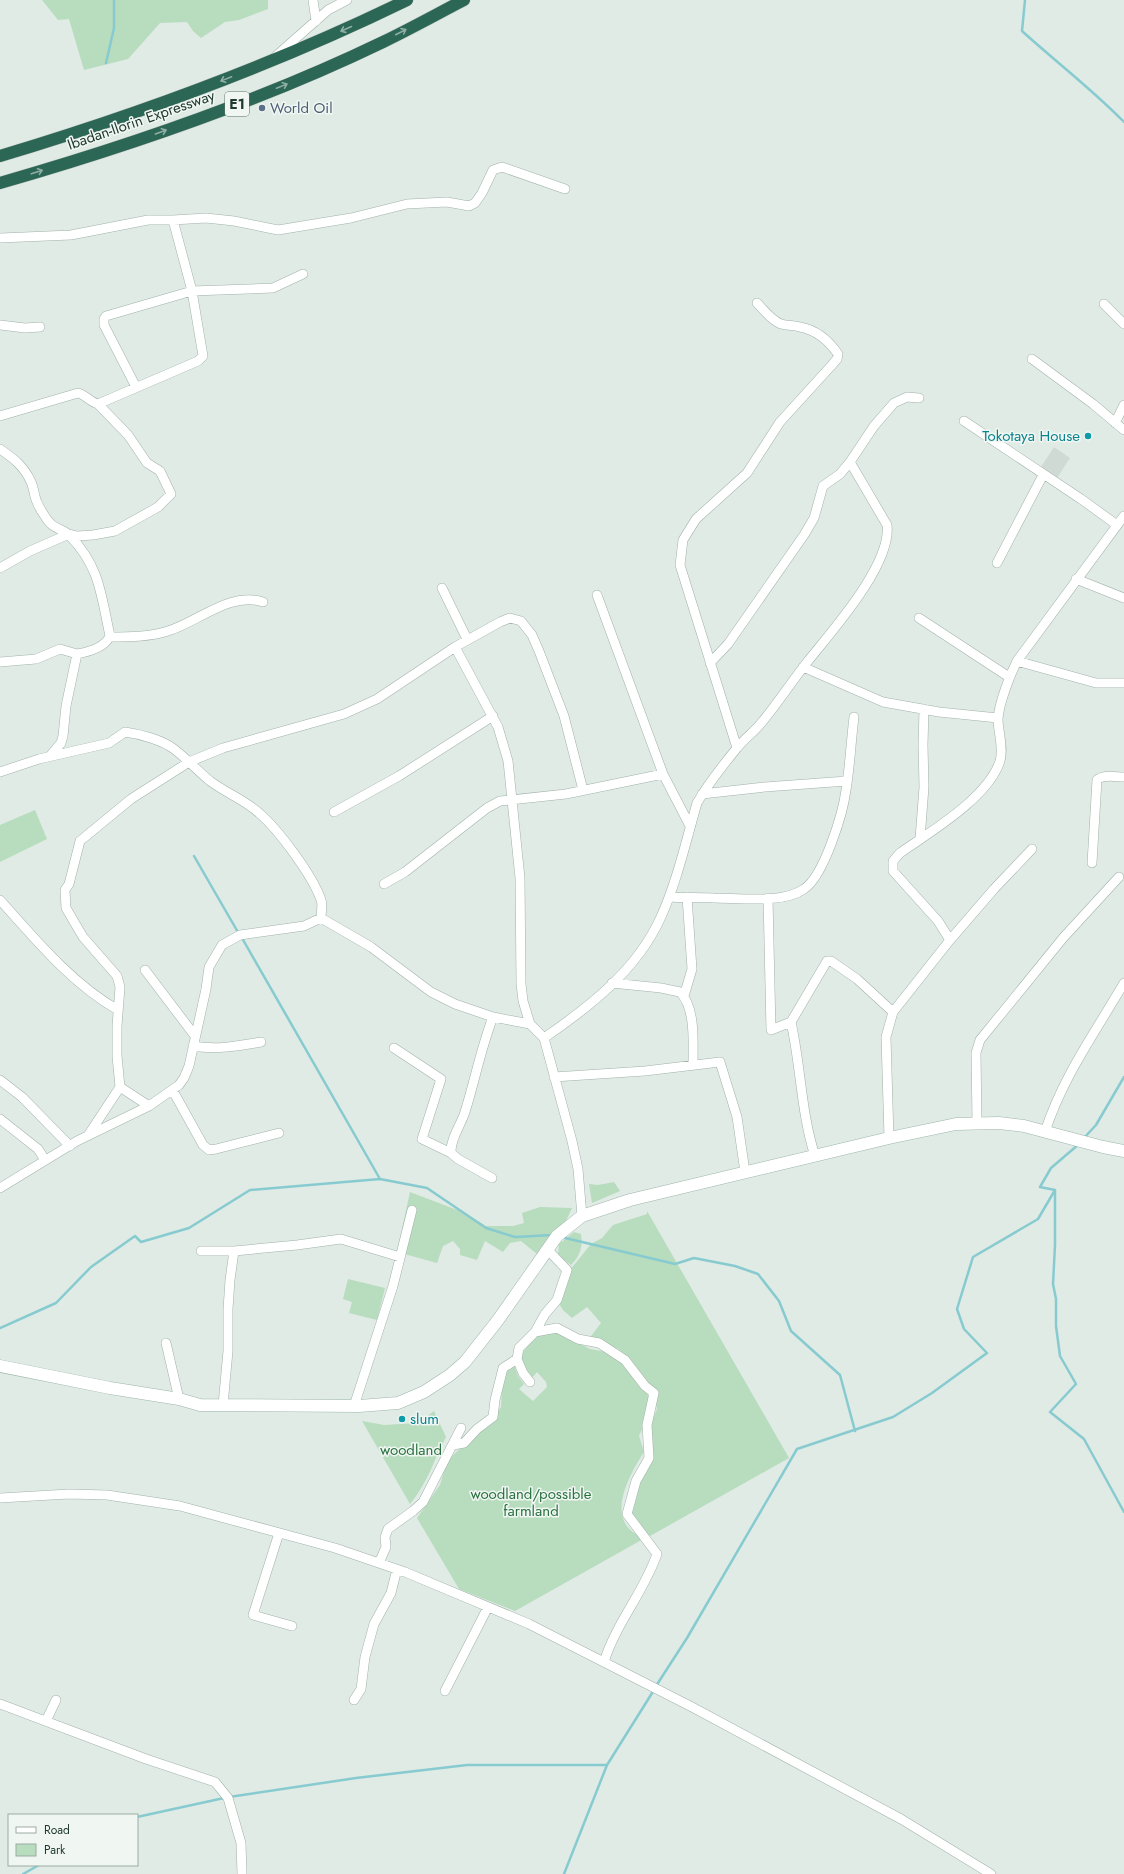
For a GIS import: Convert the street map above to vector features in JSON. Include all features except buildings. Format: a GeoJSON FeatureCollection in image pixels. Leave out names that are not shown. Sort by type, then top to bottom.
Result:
{"type":"FeatureCollection","features":[{"type":"Feature","properties":{"kind":"highway","name":"Ibadan-Ilorin Expressway"},"geometry":{"type":"LineString","coordinates":[[0,156],[102,125],[170,101],[355,25],[407,0]]}},
{"type":"Feature","properties":{"kind":"highway","name":"Ibadan-Ilorin Expressway"},"geometry":{"type":"LineString","coordinates":[[0,183],[144,138],[246,100],[383,42],[464,0]]}},
{"type":"Feature","properties":{"kind":"main road"},"geometry":{"type":"LineString","coordinates":[[0,1366],[110,1388],[179,1399],[200,1405],[354,1406],[398,1403],[424,1392],[450,1375],[465,1362],[498,1320],[557,1236],[582,1216],[630,1200],[889,1138],[956,1124],[977,1123],[1024,1126],[1103,1147],[1124,1151]]}},
{"type":"Feature","properties":{"kind":"street"},"geometry":{"type":"LineString","coordinates":[[313,0],[316,21]]}},
{"type":"Feature","properties":{"kind":"street"},"geometry":{"type":"LineString","coordinates":[[270,61],[328,10],[347,0]]}},
{"type":"Feature","properties":{"kind":"street"},"geometry":{"type":"LineString","coordinates":[[0,238],[71,235],[141,221],[206,218],[234,221],[278,230],[351,218],[407,204],[447,202],[469,206],[475,203],[482,193],[493,170],[502,167],[565,189]]}},
{"type":"Feature","properties":{"kind":"street"},"geometry":{"type":"LineString","coordinates":[[98,404],[198,360],[203,356],[192,291],[173,220]]}},
{"type":"Feature","properties":{"kind":"street"},"geometry":{"type":"LineString","coordinates":[[136,387],[104,325],[104,319],[106,316],[192,291],[273,288],[302,274]]}},
{"type":"Feature","properties":{"kind":"street"},"geometry":{"type":"LineString","coordinates":[[737,748],[680,565],[683,540],[696,519],[748,473],[780,422],[837,359],[838,354],[818,333],[781,323],[770,317],[757,303]]}},
{"type":"Feature","properties":{"kind":"street"},"geometry":{"type":"LineString","coordinates":[[1104,304],[1124,324]]}},
{"type":"Feature","properties":{"kind":"street"},"geometry":{"type":"LineString","coordinates":[[0,325],[25,328],[40,327]]}},
{"type":"Feature","properties":{"kind":"street"},"geometry":{"type":"LineString","coordinates":[[1032,358],[1124,430]]}},
{"type":"Feature","properties":{"kind":"street"},"geometry":{"type":"LineString","coordinates":[[0,416],[78,393],[87,396],[92,402],[98,404],[128,435],[148,462],[160,471],[171,494],[153,510],[115,531],[93,536],[77,536],[69,534],[59,530],[47,520],[37,502],[31,482],[24,470],[16,460],[0,449]]}},
{"type":"Feature","properties":{"kind":"street"},"geometry":{"type":"LineString","coordinates":[[710,664],[728,644],[804,535],[814,518],[824,486],[840,474],[850,462],[874,426],[894,403],[907,398],[919,398]]}},
{"type":"Feature","properties":{"kind":"street"},"geometry":{"type":"LineString","coordinates":[[1115,423],[1124,405]]}},
{"type":"Feature","properties":{"kind":"street"},"geometry":{"type":"LineString","coordinates":[[964,421],[1043,475],[1082,499],[1117,525]]}},
{"type":"Feature","properties":{"kind":"street"},"geometry":{"type":"LineString","coordinates":[[544,1038],[581,1013],[636,958],[660,920],[669,896],[697,802],[737,748],[761,723],[803,667],[825,642],[872,575],[887,544],[887,525],[850,462]]}},
{"type":"Feature","properties":{"kind":"street"},"geometry":{"type":"LineString","coordinates":[[997,563],[1043,475]]}},
{"type":"Feature","properties":{"kind":"street"},"geometry":{"type":"LineString","coordinates":[[950,940],[938,921],[893,871],[893,861],[900,853],[971,801],[988,781],[1000,762],[1001,747],[998,718],[1009,677],[1017,661],[1076,579],[1124,516]]}},
{"type":"Feature","properties":{"kind":"street"},"geometry":{"type":"LineString","coordinates":[[0,568],[30,551],[69,534]]}},
{"type":"Feature","properties":{"kind":"street"},"geometry":{"type":"LineString","coordinates":[[69,534],[89,558],[95,571],[110,638]]}},
{"type":"Feature","properties":{"kind":"street"},"geometry":{"type":"LineString","coordinates":[[1076,579],[1124,598]]}},
{"type":"Feature","properties":{"kind":"street"},"geometry":{"type":"LineString","coordinates":[[442,588],[467,639]]}},
{"type":"Feature","properties":{"kind":"street"},"geometry":{"type":"LineString","coordinates":[[597,595],[663,774],[690,826]]}},
{"type":"Feature","properties":{"kind":"street"},"geometry":{"type":"LineString","coordinates":[[0,662],[36,659],[60,649],[77,654],[88,652],[110,638],[150,636],[191,622],[219,607],[249,599],[263,602]]}},
{"type":"Feature","properties":{"kind":"street"},"geometry":{"type":"LineString","coordinates":[[89,1134],[120,1087],[117,1056],[120,987],[117,976],[83,937],[66,908],[65,890],[69,884],[78,844],[82,838],[131,799],[189,762],[224,748],[344,714],[377,699],[467,639],[510,618],[521,621],[532,635],[564,716],[583,790]]}},
{"type":"Feature","properties":{"kind":"street"},"geometry":{"type":"LineString","coordinates":[[919,618],[1009,677]]}},
{"type":"Feature","properties":{"kind":"street"},"geometry":{"type":"LineString","coordinates":[[455,647],[493,716],[498,727],[508,761],[520,878],[521,984],[523,1001],[530,1024],[544,1038],[578,1169],[582,1216]]}},
{"type":"Feature","properties":{"kind":"street"},"geometry":{"type":"LineString","coordinates":[[77,654],[66,706],[63,736],[64,742],[69,747],[78,750]]}},
{"type":"Feature","properties":{"kind":"street"},"geometry":{"type":"LineString","coordinates":[[1017,661],[1096,683],[1124,683]]}},
{"type":"Feature","properties":{"kind":"street"},"geometry":{"type":"LineString","coordinates":[[803,667],[882,702],[998,718]]}},
{"type":"Feature","properties":{"kind":"street"},"geometry":{"type":"LineString","coordinates":[[920,839],[924,787],[922,745],[924,709]]}},
{"type":"Feature","properties":{"kind":"street"},"geometry":{"type":"LineString","coordinates":[[334,812],[398,776],[493,716]]}},
{"type":"Feature","properties":{"kind":"street"},"geometry":{"type":"LineString","coordinates":[[669,896],[768,898],[785,896],[804,890],[812,883],[824,862],[836,830],[847,781],[854,717]]}},
{"type":"Feature","properties":{"kind":"street"},"geometry":{"type":"LineString","coordinates":[[0,772],[50,756],[109,743],[125,732],[166,744],[228,794],[259,813],[284,840],[317,890],[322,901],[321,918]]}},
{"type":"Feature","properties":{"kind":"street"},"geometry":{"type":"LineString","coordinates":[[50,756],[58,747],[63,736]]}},
{"type":"Feature","properties":{"kind":"street"},"geometry":{"type":"LineString","coordinates":[[384,884],[405,872],[487,808],[500,801],[566,794],[663,774]]}},
{"type":"Feature","properties":{"kind":"street"},"geometry":{"type":"LineString","coordinates":[[1092,863],[1097,780],[1105,777],[1124,777]]}},
{"type":"Feature","properties":{"kind":"street"},"geometry":{"type":"LineString","coordinates":[[702,794],[765,787],[847,781]]}},
{"type":"Feature","properties":{"kind":"street"},"geometry":{"type":"LineString","coordinates":[[889,1138],[886,1037],[893,1012],[950,940],[963,927],[994,889],[1032,849]]}},
{"type":"Feature","properties":{"kind":"street"},"geometry":{"type":"LineString","coordinates":[[977,1123],[978,1106],[976,1053],[980,1040],[1063,938],[1119,877]]}},
{"type":"Feature","properties":{"kind":"street"},"geometry":{"type":"LineString","coordinates":[[684,996],[692,969],[687,897]]}},
{"type":"Feature","properties":{"kind":"street"},"geometry":{"type":"LineString","coordinates":[[768,898],[771,1029],[773,1031],[791,1022],[827,961],[831,961],[857,979],[893,1012]]}},
{"type":"Feature","properties":{"kind":"street"},"geometry":{"type":"LineString","coordinates":[[0,900],[71,975],[118,1010]]}},
{"type":"Feature","properties":{"kind":"street"},"geometry":{"type":"LineString","coordinates":[[321,918],[371,948],[431,992],[455,1004],[493,1017],[530,1024]]}},
{"type":"Feature","properties":{"kind":"street"},"geometry":{"type":"LineString","coordinates":[[0,1188],[89,1134],[149,1106],[173,1091],[184,1078],[189,1066],[194,1036],[206,989],[209,967],[222,945],[240,935],[304,926],[321,918]]}},
{"type":"Feature","properties":{"kind":"street"},"geometry":{"type":"LineString","coordinates":[[145,970],[194,1036]]}},
{"type":"Feature","properties":{"kind":"street"},"geometry":{"type":"LineString","coordinates":[[612,983],[661,988],[680,992],[684,996],[693,1026],[693,1065]]}},
{"type":"Feature","properties":{"kind":"street"},"geometry":{"type":"LineString","coordinates":[[1045,1132],[1051,1114],[1066,1082],[1124,983]]}},
{"type":"Feature","properties":{"kind":"street"},"geometry":{"type":"LineString","coordinates":[[451,1153],[451,1146],[465,1113],[483,1042],[493,1017]]}},
{"type":"Feature","properties":{"kind":"street"},"geometry":{"type":"LineString","coordinates":[[791,1022],[798,1052],[806,1124],[815,1156]]}},
{"type":"Feature","properties":{"kind":"street"},"geometry":{"type":"LineString","coordinates":[[193,1046],[209,1049],[261,1042]]}},
{"type":"Feature","properties":{"kind":"street"},"geometry":{"type":"LineString","coordinates":[[394,1048],[441,1079],[422,1139],[451,1153],[458,1159],[492,1178]]}},
{"type":"Feature","properties":{"kind":"street"},"geometry":{"type":"LineString","coordinates":[[554,1077],[645,1071],[717,1062],[722,1064],[737,1117],[745,1172]]}},
{"type":"Feature","properties":{"kind":"street"},"geometry":{"type":"LineString","coordinates":[[0,1080],[22,1097],[70,1146]]}},
{"type":"Feature","properties":{"kind":"street"},"geometry":{"type":"LineString","coordinates":[[120,1087],[149,1106]]}},
{"type":"Feature","properties":{"kind":"street"},"geometry":{"type":"LineString","coordinates":[[173,1091],[202,1145],[210,1150],[279,1133]]}},
{"type":"Feature","properties":{"kind":"street"},"geometry":{"type":"LineString","coordinates":[[0,1119],[38,1149],[45,1160]]}},
{"type":"Feature","properties":{"kind":"street"},"geometry":{"type":"LineString","coordinates":[[354,1406],[393,1286],[412,1210]]}},
{"type":"Feature","properties":{"kind":"street"},"geometry":{"type":"LineString","coordinates":[[201,1251],[234,1251],[341,1239],[400,1257]]}},
{"type":"Feature","properties":{"kind":"street"},"geometry":{"type":"LineString","coordinates":[[453,1445],[464,1442],[477,1428],[493,1417],[495,1400],[503,1368],[516,1359],[519,1348],[535,1332],[545,1314],[557,1300],[567,1270],[548,1250]]}},
{"type":"Feature","properties":{"kind":"street"},"geometry":{"type":"LineString","coordinates":[[223,1406],[228,1351],[230,1280],[234,1251]]}},
{"type":"Feature","properties":{"kind":"street"},"geometry":{"type":"LineString","coordinates":[[535,1332],[557,1328],[578,1339],[599,1343],[624,1360],[645,1386],[654,1393],[647,1426],[649,1458],[636,1481],[627,1514],[657,1554],[650,1574],[610,1643],[604,1662]]}},
{"type":"Feature","properties":{"kind":"street"},"geometry":{"type":"LineString","coordinates":[[166,1342],[179,1399]]}},
{"type":"Feature","properties":{"kind":"street"},"geometry":{"type":"LineString","coordinates":[[516,1359],[523,1373],[530,1382]]}},
{"type":"Feature","properties":{"kind":"street"},"geometry":{"type":"LineString","coordinates":[[379,1563],[386,1547],[385,1537],[388,1529],[423,1502],[461,1428]]}},
{"type":"Feature","properties":{"kind":"street"},"geometry":{"type":"LineString","coordinates":[[0,1498],[69,1494],[138,1498],[180,1506],[335,1548],[397,1569],[529,1624],[692,1707],[902,1819],[991,1874]]}},
{"type":"Feature","properties":{"kind":"street"},"geometry":{"type":"LineString","coordinates":[[279,1533],[253,1615],[292,1626]]}},
{"type":"Feature","properties":{"kind":"street"},"geometry":{"type":"LineString","coordinates":[[354,1700],[360,1689],[365,1657],[374,1624],[391,1593],[397,1569]]}},
{"type":"Feature","properties":{"kind":"street"},"geometry":{"type":"LineString","coordinates":[[445,1691],[488,1607]]}},
{"type":"Feature","properties":{"kind":"street"},"geometry":{"type":"LineString","coordinates":[[46,1721],[56,1700]]}},
{"type":"Feature","properties":{"kind":"street"},"geometry":{"type":"LineString","coordinates":[[0,1704],[146,1760],[215,1782],[228,1798],[241,1843],[242,1874]]}},
{"type":"Feature","properties":{"kind":"shaded area"},"geometry":{"type":"Polygon","coordinates":[[[1054,447],[1070,458],[1057,478],[1041,467],[1054,447]]]}},
{"type":"Feature","properties":{"kind":"green space"},"geometry":{"type":"Polygon","coordinates":[[[42,0],[268,0],[268,9],[239,20],[225,22],[201,38],[193,31],[187,22],[160,23],[128,59],[84,70],[69,19],[58,20],[42,0]]]}},
{"type":"Feature","properties":{"kind":"green space"},"geometry":{"type":"Polygon","coordinates":[[[35,810],[47,839],[0,862],[0,825],[35,810]]]}},
{"type":"Feature","properties":{"kind":"green space"},"geometry":{"type":"Polygon","coordinates":[[[614,1182],[620,1191],[592,1203],[589,1184],[598,1185],[614,1182]]]}},
{"type":"Feature","properties":{"kind":"green space"},"geometry":{"type":"Polygon","coordinates":[[[410,1192],[465,1213],[486,1226],[513,1226],[524,1223],[522,1213],[540,1207],[572,1208],[565,1223],[537,1254],[521,1241],[510,1243],[503,1252],[485,1241],[477,1260],[460,1255],[460,1249],[453,1241],[443,1246],[437,1263],[397,1252],[410,1192]]]}},
{"type":"Feature","properties":{"kind":"green space","name":"woodland/possible farmland"},"geometry":{"type":"Polygon","coordinates":[[[647,1211],[789,1458],[650,1536],[637,1529],[627,1510],[650,1448],[648,1430],[657,1409],[653,1391],[627,1356],[617,1348],[597,1345],[588,1340],[601,1323],[587,1307],[572,1318],[563,1310],[557,1300],[570,1270],[591,1244],[602,1238],[613,1225],[647,1214],[647,1211]]]}},
{"type":"Feature","properties":{"kind":"green space"},"geometry":{"type":"Polygon","coordinates":[[[574,1232],[581,1234],[582,1243],[579,1255],[571,1265],[558,1255],[559,1244],[574,1232]]]}},
{"type":"Feature","properties":{"kind":"green space"},"geometry":{"type":"Polygon","coordinates":[[[348,1279],[385,1288],[377,1320],[349,1313],[352,1302],[343,1299],[348,1279]]]}},
{"type":"Feature","properties":{"kind":"green space","name":"woodland/possible farmland"},"geometry":{"type":"Polygon","coordinates":[[[551,1329],[590,1349],[617,1354],[651,1399],[650,1412],[639,1436],[644,1452],[631,1474],[622,1499],[624,1522],[632,1531],[645,1538],[515,1611],[459,1589],[417,1518],[440,1485],[447,1461],[493,1417],[501,1407],[503,1373],[514,1365],[518,1376],[524,1384],[519,1389],[533,1401],[547,1387],[546,1382],[537,1372],[531,1379],[519,1361],[524,1351],[536,1338],[551,1329]]]}},
{"type":"Feature","properties":{"kind":"green space","name":"woodland"},"geometry":{"type":"Polygon","coordinates":[[[434,1411],[446,1437],[426,1480],[410,1504],[362,1421],[384,1425],[418,1423],[434,1411]]]}},
{"type":"Feature","properties":{"kind":"waterway"},"geometry":{"type":"LineString","coordinates":[[106,63],[114,28],[114,0]]}},
{"type":"Feature","properties":{"kind":"waterway"},"geometry":{"type":"LineString","coordinates":[[1025,0],[1022,31],[1099,98],[1124,122]]}},
{"type":"Feature","properties":{"kind":"waterway"},"geometry":{"type":"LineString","coordinates":[[194,856],[239,934]]}},
{"type":"Feature","properties":{"kind":"waterway"},"geometry":{"type":"LineString","coordinates":[[242,938],[380,1179]]}},
{"type":"Feature","properties":{"kind":"waterway"},"geometry":{"type":"LineString","coordinates":[[1083,1139],[1096,1125],[1124,1077]]}},
{"type":"Feature","properties":{"kind":"waterway"},"geometry":{"type":"LineString","coordinates":[[656,1686],[687,1638],[797,1449],[893,1417],[932,1393],[987,1353],[964,1329],[957,1309],[973,1257],[1038,1219],[1055,1190],[1040,1187],[1051,1168],[1079,1144]]}},
{"type":"Feature","properties":{"kind":"waterway"},"geometry":{"type":"LineString","coordinates":[[0,1328],[56,1303],[91,1267],[135,1236],[141,1242],[189,1228],[250,1190],[380,1179],[427,1188],[486,1228],[515,1237],[553,1235]]}},
{"type":"Feature","properties":{"kind":"waterway"},"geometry":{"type":"LineString","coordinates":[[1055,1191],[1053,1284],[1056,1299],[1056,1326],[1060,1356],[1076,1384],[1050,1412],[1084,1439],[1124,1512]]}},
{"type":"Feature","properties":{"kind":"waterway"},"geometry":{"type":"LineString","coordinates":[[561,1237],[675,1264],[694,1258],[735,1266],[758,1274],[779,1301],[791,1331],[840,1375],[855,1431]]}},
{"type":"Feature","properties":{"kind":"waterway"},"geometry":{"type":"LineString","coordinates":[[564,1874],[607,1765],[654,1690]]}},
{"type":"Feature","properties":{"kind":"waterway"},"geometry":{"type":"LineString","coordinates":[[229,1797],[356,1778],[467,1765],[607,1765]]}},
{"type":"Feature","properties":{"kind":"waterway"},"geometry":{"type":"LineString","coordinates":[[138,1817],[224,1798]]}},
{"type":"Feature","properties":{"kind":"waterway"},"geometry":{"type":"LineString","coordinates":[[23,1874],[37,1866]]}},
{"type":"Feature","properties":{"kind":"place","name":"World Oil"},"geometry":{"type":"Point","coordinates":[262,108]}},
{"type":"Feature","properties":{"kind":"place","name":"Tokotaya House"},"geometry":{"type":"Point","coordinates":[1088,436]}},
{"type":"Feature","properties":{"kind":"place","name":"slum"},"geometry":{"type":"Point","coordinates":[402,1419]}}]}
